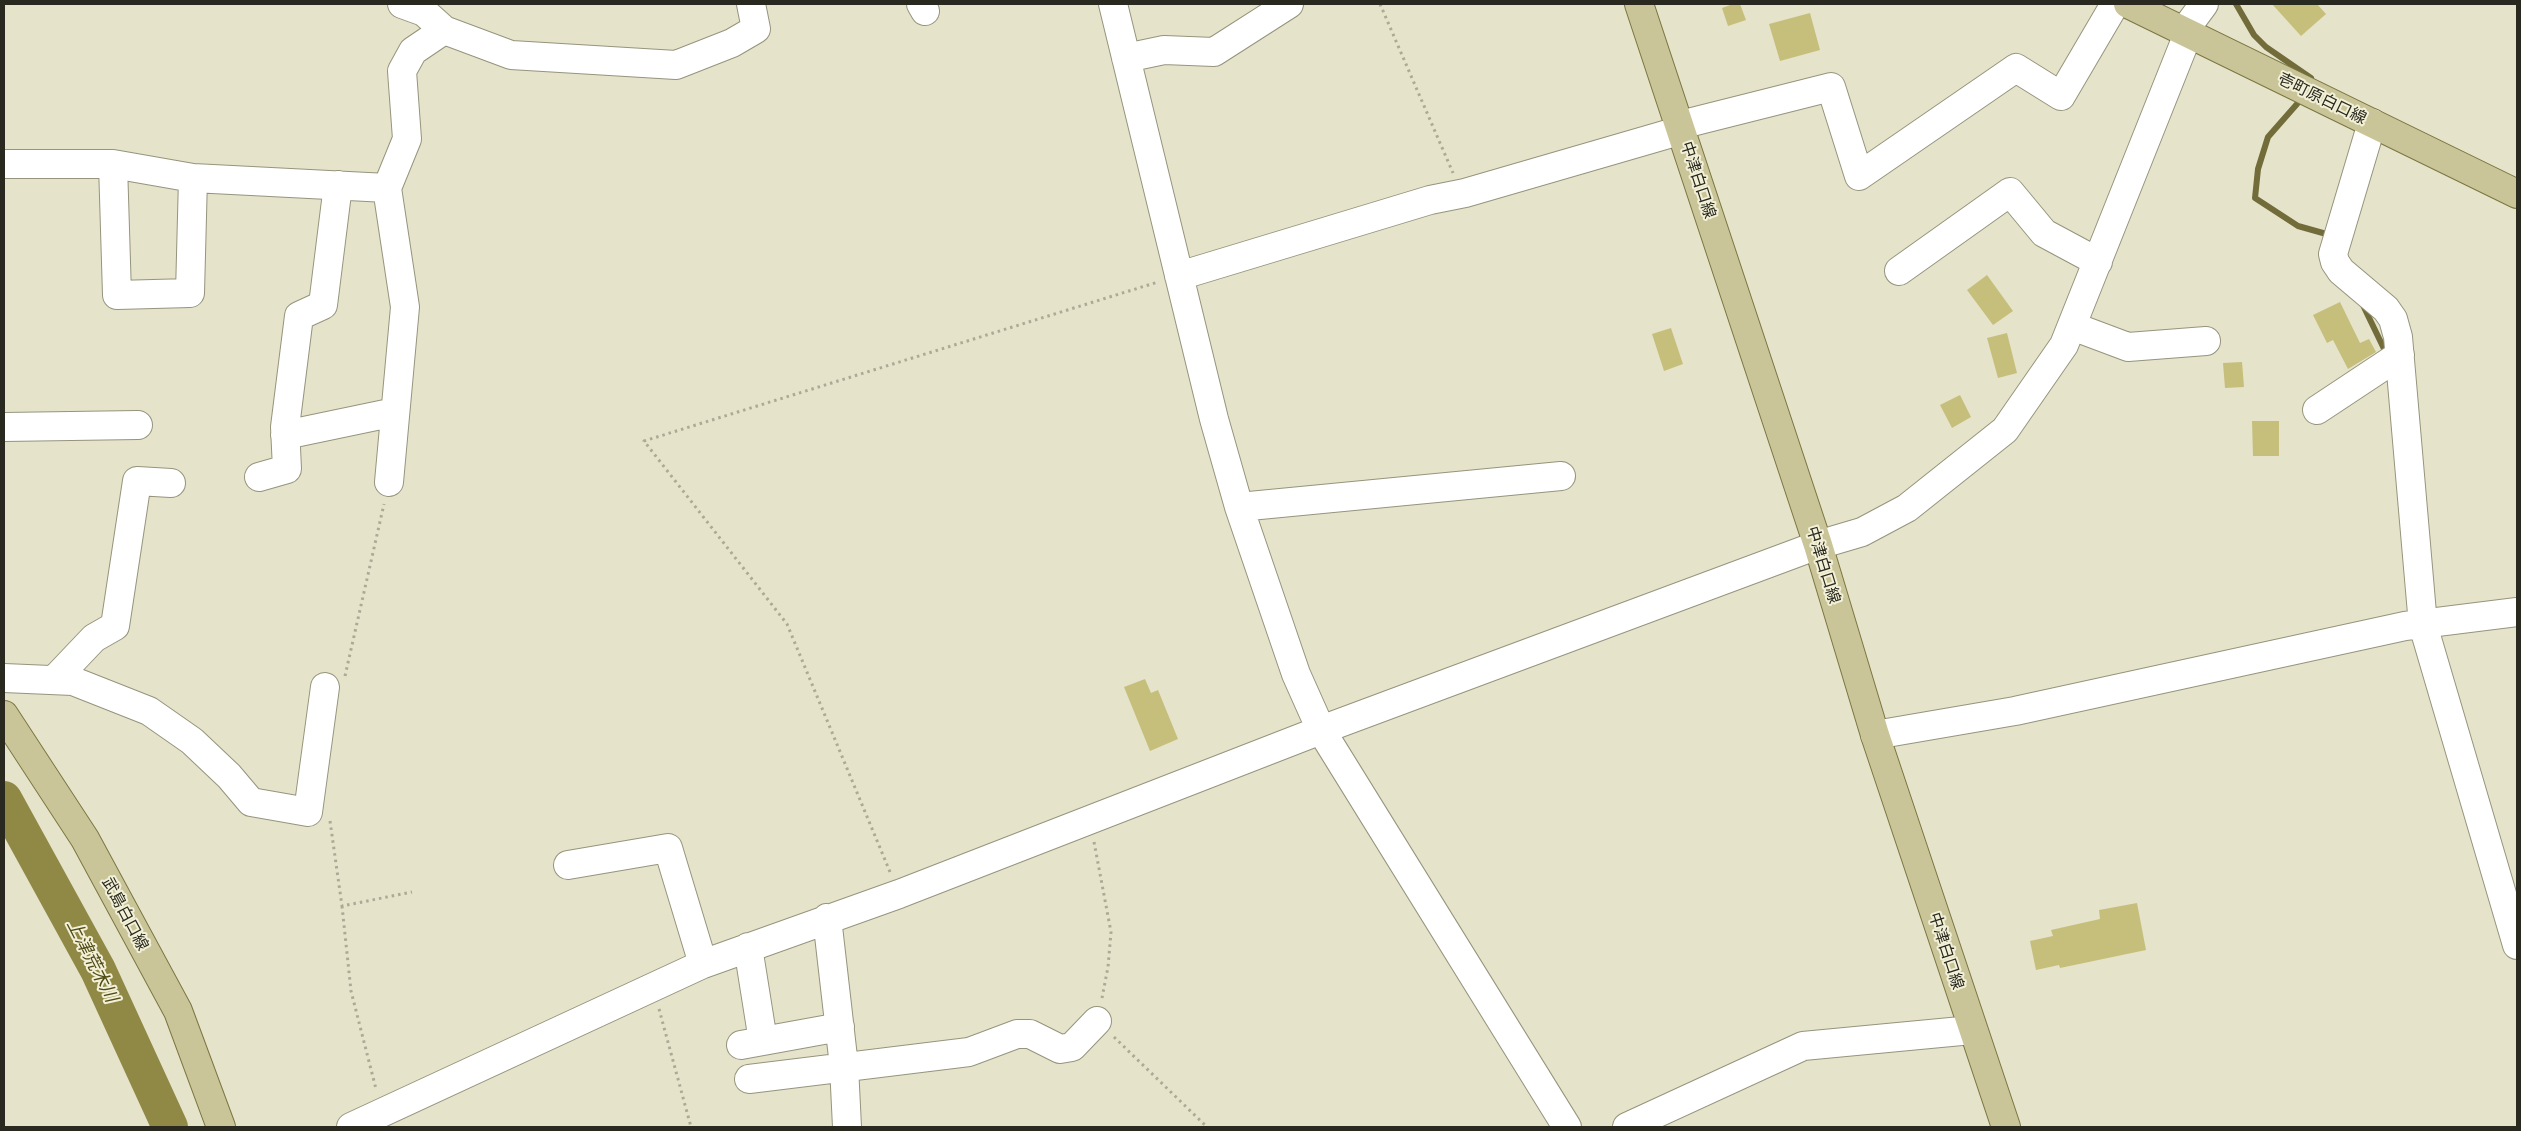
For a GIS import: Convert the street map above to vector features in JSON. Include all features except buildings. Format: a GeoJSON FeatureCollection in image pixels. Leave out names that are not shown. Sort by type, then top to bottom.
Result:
{"type":"FeatureCollection","features":[{"type":"Feature","properties":{"kind":"main road","name":"中津白口線"},"geometry":{"type":"LineString","coordinates":[[1640,4],[1818,545],[1875,735],[1972,1030],[2006,1127]]}},
{"type":"Feature","properties":{"kind":"main road","name":"壱町原白口線"},"geometry":{"type":"LineString","coordinates":[[2128,4],[2517,194]]}},
{"type":"Feature","properties":{"kind":"main road","name":"武島白口線"},"geometry":{"type":"LineString","coordinates":[[4,715],[85,839],[178,1011],[221,1127]]}},
{"type":"Feature","properties":{"kind":"street"},"geometry":{"type":"LineString","coordinates":[[402,4],[424,12],[444,30],[511,55],[676,65],[732,43],[756,29],[751,4]]}},
{"type":"Feature","properties":{"kind":"street"},"geometry":{"type":"LineString","coordinates":[[1112,4],[1178,276],[1239,507],[1296,674],[1321,730],[1567,1127]]}},
{"type":"Feature","properties":{"kind":"street"},"geometry":{"type":"LineString","coordinates":[[1126,58],[1164,50],[1214,52],[1289,4]]}},
{"type":"Feature","properties":{"kind":"street"},"geometry":{"type":"LineString","coordinates":[[1178,276],[1430,200],[1462,194],[1681,128],[1831,87],[1859,176],[2016,68],[2061,96],[2115,4]]}},
{"type":"Feature","properties":{"kind":"street"},"geometry":{"type":"LineString","coordinates":[[351,1127],[654,989],[703,964],[827,918],[899,894],[1321,730],[1818,545],[1862,532],[1907,508],[2005,430],[2064,345],[2188,34],[2190,23],[2204,4]]}},
{"type":"Feature","properties":{"kind":"street"},"geometry":{"type":"LineString","coordinates":[[389,482],[404,307],[387,188],[407,138],[402,71],[413,50],[444,30]]}},
{"type":"Feature","properties":{"kind":"street"},"geometry":{"type":"LineString","coordinates":[[2372,123],[2333,254],[2335,262],[2341,271],[2386,310],[2393,320],[2400,355],[2423,625],[2517,945]]}},
{"type":"Feature","properties":{"kind":"street"},"geometry":{"type":"LineString","coordinates":[[4,164],[114,164],[193,178],[387,188]]}},
{"type":"Feature","properties":{"kind":"street"},"geometry":{"type":"LineString","coordinates":[[114,164],[118,295],[190,293],[193,178]]}},
{"type":"Feature","properties":{"kind":"street"},"geometry":{"type":"LineString","coordinates":[[259,477],[287,469],[285,435],[299,316],[324,304],[338,185]]}},
{"type":"Feature","properties":{"kind":"street"},"geometry":{"type":"LineString","coordinates":[[1899,271],[2010,192],[2044,233],[2098,262]]}},
{"type":"Feature","properties":{"kind":"street"},"geometry":{"type":"LineString","coordinates":[[2072,326],[2128,347],[2206,341]]}},
{"type":"Feature","properties":{"kind":"street"},"geometry":{"type":"LineString","coordinates":[[2317,410],[2400,355]]}},
{"type":"Feature","properties":{"kind":"street"},"geometry":{"type":"LineString","coordinates":[[285,435],[395,412]]}},
{"type":"Feature","properties":{"kind":"street"},"geometry":{"type":"LineString","coordinates":[[4,428],[138,425]]}},
{"type":"Feature","properties":{"kind":"street"},"geometry":{"type":"LineString","coordinates":[[1239,507],[1562,476]]}},
{"type":"Feature","properties":{"kind":"street"},"geometry":{"type":"LineString","coordinates":[[55,679],[94,638],[115,626],[137,481],[171,483]]}},
{"type":"Feature","properties":{"kind":"street"},"geometry":{"type":"LineString","coordinates":[[1875,735],[2015,711],[2405,626],[2517,612]]}},
{"type":"Feature","properties":{"kind":"street"},"geometry":{"type":"LineString","coordinates":[[4,678],[73,681],[149,711],[192,740],[251,802],[308,812],[335,684]]}},
{"type":"Feature","properties":{"kind":"street"},"geometry":{"type":"LineString","coordinates":[[568,865],[668,848],[703,964]]}},
{"type":"Feature","properties":{"kind":"street"},"geometry":{"type":"LineString","coordinates":[[827,918],[844,1066],[847,1127]]}},
{"type":"Feature","properties":{"kind":"street"},"geometry":{"type":"LineString","coordinates":[[748,947],[752,1043],[840,1027]]}},
{"type":"Feature","properties":{"kind":"street"},"geometry":{"type":"LineString","coordinates":[[749,1079],[969,1052],[1017,1034],[1030,1034],[1060,1049],[1072,1047],[1098,1020]]}},
{"type":"Feature","properties":{"kind":"street"},"geometry":{"type":"LineString","coordinates":[[1627,1127],[1803,1046],[1972,1030]]}},
{"type":"Feature","properties":{"kind":"path"},"geometry":{"type":"LineString","coordinates":[[1380,4],[1462,194]]}},
{"type":"Feature","properties":{"kind":"path"},"geometry":{"type":"LineString","coordinates":[[899,894],[786,624],[644,441],[1178,276]]}},
{"type":"Feature","properties":{"kind":"path"},"geometry":{"type":"LineString","coordinates":[[335,684],[389,482]]}},
{"type":"Feature","properties":{"kind":"path"},"geometry":{"type":"LineString","coordinates":[[308,812],[329,813],[351,991],[383,1114]]}},
{"type":"Feature","properties":{"kind":"path"},"geometry":{"type":"LineString","coordinates":[[1090,819],[1112,932],[1108,967],[1098,1020],[1207,1127]]}},
{"type":"Feature","properties":{"kind":"path"},"geometry":{"type":"LineString","coordinates":[[342,906],[412,892]]}},
{"type":"Feature","properties":{"kind":"path"},"geometry":{"type":"LineString","coordinates":[[654,989],[691,1127]]}},
{"type":"Feature","properties":{"kind":"waterway"},"geometry":{"type":"LineString","coordinates":[[2236,4],[2254,35],[2266,47],[2311,78]]}},
{"type":"Feature","properties":{"kind":"waterway"},"geometry":{"type":"LineString","coordinates":[[2297,104],[2268,137],[2258,169],[2255,198],[2298,226],[2330,235],[2331,238]]}},
{"type":"Feature","properties":{"kind":"waterway"},"geometry":{"type":"LineString","coordinates":[[2361,301],[2387,355]]}},
{"type":"Feature","properties":{"kind":"waterway","name":"上津荒木川"},"geometry":{"type":"LineString","coordinates":[[4,799],[98,970],[170,1127]]}}]}
